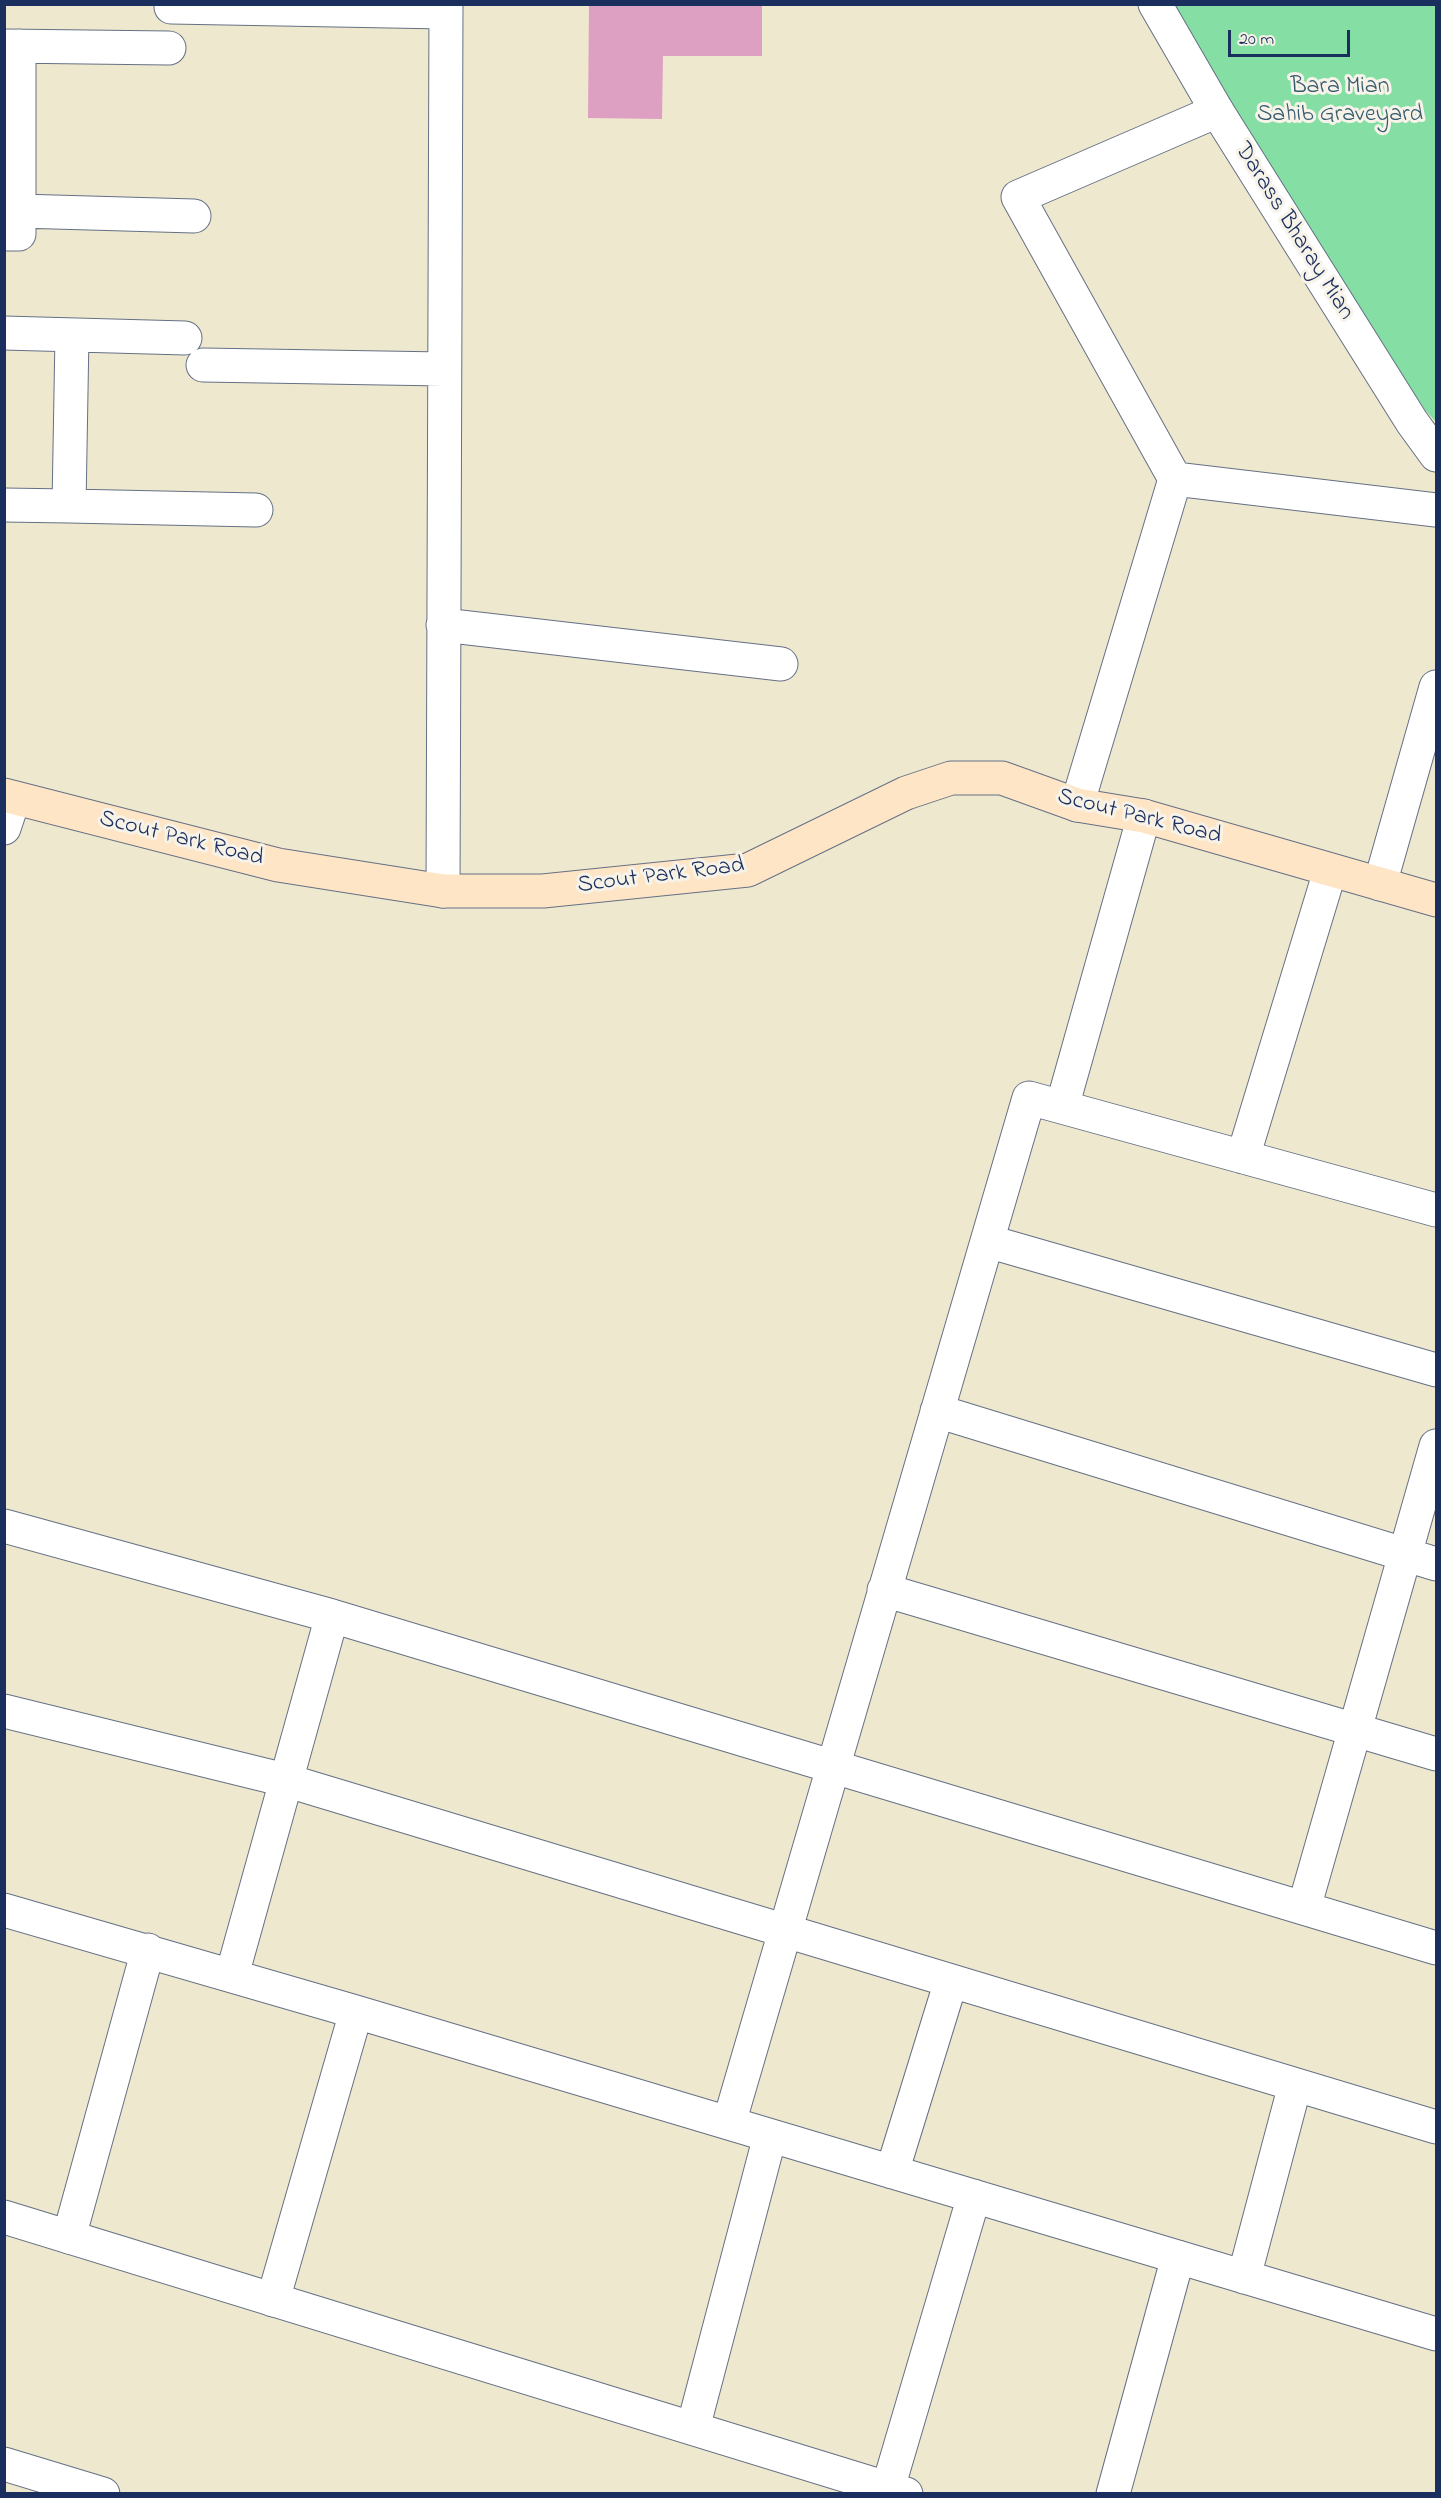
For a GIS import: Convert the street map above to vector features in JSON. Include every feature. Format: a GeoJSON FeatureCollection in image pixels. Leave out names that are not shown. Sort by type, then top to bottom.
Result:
{"type":"FeatureCollection","features":[{"type":"Feature","properties":{"kind":"main road","name":"Scout Park Road"},"geometry":{"type":"LineString","coordinates":[[8,807],[278,865],[443,891],[543,891],[748,870],[906,793],[951,778],[1002,778],[1077,805],[1144,816],[1437,900]]}},
{"type":"Feature","properties":{"kind":"street","name":"Darass Bharay Mian"},"geometry":{"type":"LineString","coordinates":[[1155,4],[1217,111],[1412,422],[1437,455]]}},
{"type":"Feature","properties":{"kind":"street"},"geometry":{"type":"LineString","coordinates":[[171,7],[445,8],[443,891]]}},
{"type":"Feature","properties":{"kind":"street"},"geometry":{"type":"LineString","coordinates":[[169,48],[12,46],[12,222],[194,216]]}},
{"type":"Feature","properties":{"kind":"street"},"geometry":{"type":"LineString","coordinates":[[1077,805],[1175,479],[1017,197],[1217,111]]}},
{"type":"Feature","properties":{"kind":"street"},"geometry":{"type":"LineString","coordinates":[[4,333],[185,338]]}},
{"type":"Feature","properties":{"kind":"street"},"geometry":{"type":"LineString","coordinates":[[69,506],[72,335]]}},
{"type":"Feature","properties":{"kind":"street"},"geometry":{"type":"LineString","coordinates":[[203,365],[443,369]]}},
{"type":"Feature","properties":{"kind":"street"},"geometry":{"type":"LineString","coordinates":[[1175,479],[1437,510]]}},
{"type":"Feature","properties":{"kind":"street"},"geometry":{"type":"LineString","coordinates":[[4,505],[256,510]]}},
{"type":"Feature","properties":{"kind":"street"},"geometry":{"type":"LineString","coordinates":[[443,625],[781,664]]}},
{"type":"Feature","properties":{"kind":"street"},"geometry":{"type":"LineString","coordinates":[[1380,884],[1437,687]]}},
{"type":"Feature","properties":{"kind":"street"},"geometry":{"type":"LineString","coordinates":[[1062,1107],[1144,816]]}},
{"type":"Feature","properties":{"kind":"street"},"geometry":{"type":"LineString","coordinates":[[1243,1157],[1330,871]]}},
{"type":"Feature","properties":{"kind":"street"},"geometry":{"type":"LineString","coordinates":[[729,2123],[1029,1098],[1437,1210]]}},
{"type":"Feature","properties":{"kind":"street"},"geometry":{"type":"LineString","coordinates":[[987,1241],[1437,1370]]}},
{"type":"Feature","properties":{"kind":"street"},"geometry":{"type":"LineString","coordinates":[[937,1411],[1437,1564]]}},
{"type":"Feature","properties":{"kind":"street"},"geometry":{"type":"LineString","coordinates":[[1304,1908],[1437,1446]]}},
{"type":"Feature","properties":{"kind":"street"},"geometry":{"type":"LineString","coordinates":[[4,1526],[332,1616],[1437,1948]]}},
{"type":"Feature","properties":{"kind":"street"},"geometry":{"type":"LineString","coordinates":[[884,1590],[1437,1754]]}},
{"type":"Feature","properties":{"kind":"street"},"geometry":{"type":"LineString","coordinates":[[232,1975],[332,1616]]}},
{"type":"Feature","properties":{"kind":"street"},"geometry":{"type":"LineString","coordinates":[[4,1711],[285,1780],[1437,2127]]}},
{"type":"Feature","properties":{"kind":"street"},"geometry":{"type":"LineString","coordinates":[[4,1910],[148,1950],[1437,2334]]}},
{"type":"Feature","properties":{"kind":"street"},"geometry":{"type":"LineString","coordinates":[[69,2237],[148,1950]]}},
{"type":"Feature","properties":{"kind":"street"},"geometry":{"type":"LineString","coordinates":[[892,2172],[951,1981]]}},
{"type":"Feature","properties":{"kind":"street"},"geometry":{"type":"LineString","coordinates":[[273,2300],[356,2012]]}},
{"type":"Feature","properties":{"kind":"street"},"geometry":{"type":"LineString","coordinates":[[1244,2277],[1295,2085]]}},
{"type":"Feature","properties":{"kind":"street"},"geometry":{"type":"LineString","coordinates":[[693,2428],[770,2136]]}},
{"type":"Feature","properties":{"kind":"street"},"geometry":{"type":"LineString","coordinates":[[4,2217],[897,2491],[974,2196]]}},
{"type":"Feature","properties":{"kind":"street"},"geometry":{"type":"LineString","coordinates":[[1113,2493],[1178,2257]]}},
{"type":"Feature","properties":{"kind":"street"},"geometry":{"type":"LineString","coordinates":[[4,2464],[103,2493]]}},
{"type":"Feature","properties":{"kind":"green space","name":"Bara Mian Sahib Graveyard"},"geometry":{"type":"Polygon","coordinates":[[[1170,5],[1436,5],[1436,422],[1425,410],[1233,115],[1170,5]]]}},
{"type":"Feature","properties":{"kind":"building"},"geometry":{"type":"Polygon","coordinates":[[[589,4],[762,4],[762,56],[663,56],[662,119],[588,118],[589,4]]]}}]}
